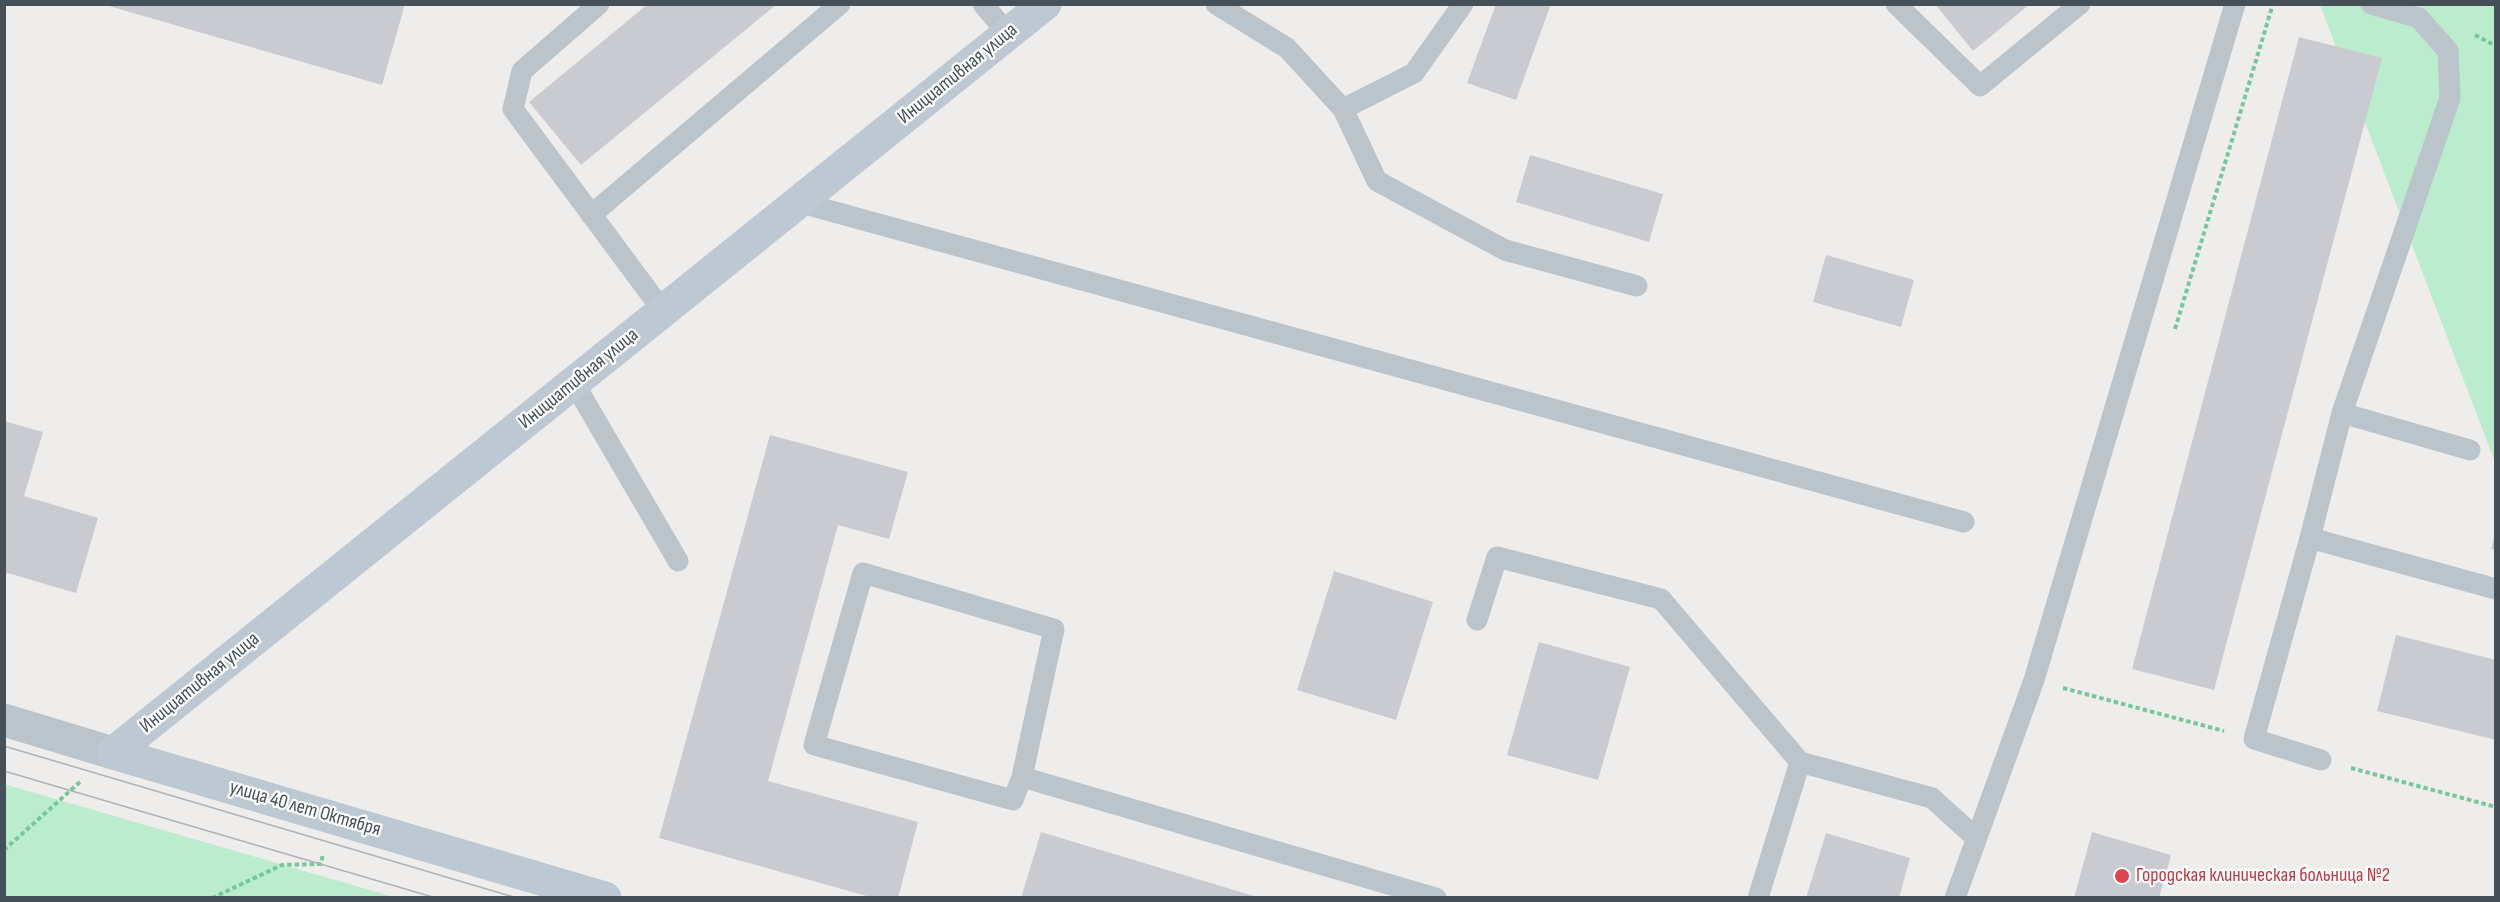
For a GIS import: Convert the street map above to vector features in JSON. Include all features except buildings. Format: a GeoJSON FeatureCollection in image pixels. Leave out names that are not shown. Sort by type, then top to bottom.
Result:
{"type":"FeatureCollection","features":[{"type":"Feature","properties":{"kind":"main road","name":"Инициативная улица"},"geometry":{"type":"LineString","coordinates":[[113,753],[1045,4]]}},
{"type":"Feature","properties":{"kind":"main road","name":"улица 40 лет Октября"},"geometry":{"type":"LineString","coordinates":[[113,753],[605,897]]}},
{"type":"Feature","properties":{"kind":"street","name":"улица 40 лет Октября"},"geometry":{"type":"LineString","coordinates":[[4,720],[113,753]]}},
{"type":"Feature","properties":{"kind":"lane"},"geometry":{"type":"LineString","coordinates":[[599,4],[522,71],[513,109],[663,311]]}},
{"type":"Feature","properties":{"kind":"lane"},"geometry":{"type":"LineString","coordinates":[[591,214],[840,4]]}},
{"type":"Feature","properties":{"kind":"lane"},"geometry":{"type":"LineString","coordinates":[[983,4],[1008,34]]}},
{"type":"Feature","properties":{"kind":"lane"},"geometry":{"type":"LineString","coordinates":[[1216,4],[1242,11],[1287,48],[1343,109],[1377,181],[1505,250],[1637,286]]}},
{"type":"Feature","properties":{"kind":"lane"},"geometry":{"type":"LineString","coordinates":[[1343,109],[1414,73],[1463,4]]}},
{"type":"Feature","properties":{"kind":"lane"},"geometry":{"type":"LineString","coordinates":[[1896,4],[1980,86],[2080,4]]}},
{"type":"Feature","properties":{"kind":"lane"},"geometry":{"type":"LineString","coordinates":[[1955,897],[2034,680],[2235,4]]}},
{"type":"Feature","properties":{"kind":"lane"},"geometry":{"type":"LineString","coordinates":[[2321,760],[2254,739],[2342,413],[2450,98],[2448,51],[2419,18],[2371,4]]}},
{"type":"Feature","properties":{"kind":"lane"},"geometry":{"type":"LineString","coordinates":[[798,202],[1964,522]]}},
{"type":"Feature","properties":{"kind":"lane"},"geometry":{"type":"LineString","coordinates":[[574,383],[678,561]]}},
{"type":"Feature","properties":{"kind":"lane"},"geometry":{"type":"LineString","coordinates":[[2342,413],[2470,450]]}},
{"type":"Feature","properties":{"kind":"lane"},"geometry":{"type":"LineString","coordinates":[[2310,538],[2496,589]]}},
{"type":"Feature","properties":{"kind":"lane"},"geometry":{"type":"LineString","coordinates":[[1478,621],[1497,557],[1661,599],[1800,762],[1932,798],[1976,838]]}},
{"type":"Feature","properties":{"kind":"lane"},"geometry":{"type":"LineString","coordinates":[[863,573],[1054,629],[1022,777],[1013,800],[814,745],[863,573]]}},
{"type":"Feature","properties":{"kind":"lane"},"geometry":{"type":"LineString","coordinates":[[1758,897],[1800,762]]}},
{"type":"Feature","properties":{"kind":"lane"},"geometry":{"type":"LineString","coordinates":[[1022,777],[1436,897]]}},
{"type":"Feature","properties":{"kind":"path"},"geometry":{"type":"LineString","coordinates":[[2034,680],[2254,739]]}},
{"type":"Feature","properties":{"kind":"path"},"geometry":{"type":"LineString","coordinates":[[4,850],[113,753]]}},
{"type":"Feature","properties":{"kind":"path"},"geometry":{"type":"LineString","coordinates":[[2321,760],[2496,807]]}},
{"type":"Feature","properties":{"kind":"path"},"geometry":{"type":"LineString","coordinates":[[213,897],[282,865],[321,864],[332,817]]}},
{"type":"Feature","properties":{"kind":"green space"},"geometry":{"type":"Polygon","coordinates":[[[2320,5],[2495,5],[2495,462],[2320,5]]]}},
{"type":"Feature","properties":{"kind":"green space"},"geometry":{"type":"Polygon","coordinates":[[[4,784],[394,897],[5,897],[4,784]]]}},
{"type":"Feature","properties":{"kind":"tram line"},"geometry":{"type":"LineString","coordinates":[[4,746],[517,898]]}},
{"type":"Feature","properties":{"kind":"tram line"},"geometry":{"type":"LineString","coordinates":[[4,771],[436,898]]}},
{"type":"Feature","properties":{"kind":"place","name":"Городская клиническая больница №2"},"geometry":{"type":"Point","coordinates":[2122,876]}}]}
